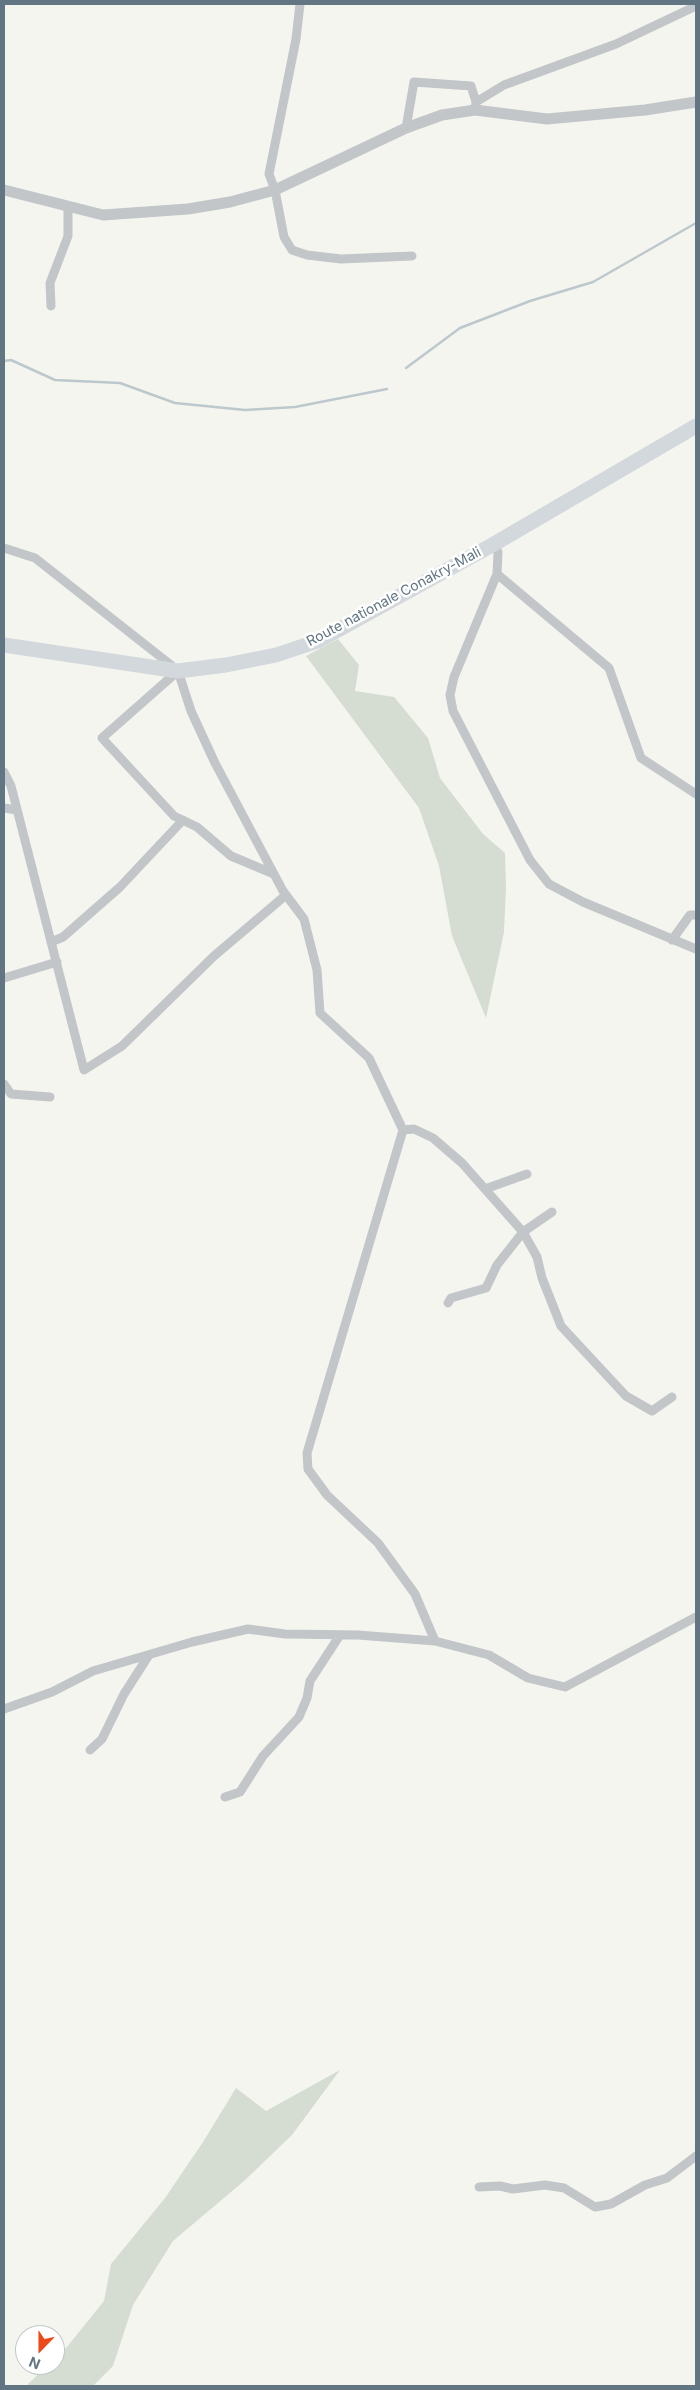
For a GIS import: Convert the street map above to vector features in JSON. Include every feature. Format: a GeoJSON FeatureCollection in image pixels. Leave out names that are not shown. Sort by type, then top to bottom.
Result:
{"type":"FeatureCollection","features":[{"type":"Feature","properties":{"kind":"highway","name":"Route nationale Conakry-Mali"},"geometry":{"type":"LineString","coordinates":[[4,645],[178,671],[226,665],[276,655],[318,641],[494,544],[696,426]]}},
{"type":"Feature","properties":{"kind":"street"},"geometry":{"type":"LineString","coordinates":[[300,4],[296,39],[269,174],[275,190],[284,237],[292,250],[307,255],[341,259],[412,256]]}},
{"type":"Feature","properties":{"kind":"street"},"geometry":{"type":"LineString","coordinates":[[4,190],[103,215],[159,211],[230,202],[275,190],[406,128],[442,115],[476,106],[504,85],[616,44],[696,6]]}},
{"type":"Feature","properties":{"kind":"street"},"geometry":{"type":"LineString","coordinates":[[406,128],[414,82],[471,86],[476,106]]}},
{"type":"Feature","properties":{"kind":"street"},"geometry":{"type":"LineString","coordinates":[[476,106],[547,119],[644,110],[696,102]]}},
{"type":"Feature","properties":{"kind":"street"},"geometry":{"type":"LineString","coordinates":[[51,306],[50,282],[68,236],[68,207]]}},
{"type":"Feature","properties":{"kind":"street"},"geometry":{"type":"LineString","coordinates":[[494,544],[498,552],[497,574],[454,677],[450,694],[454,711],[530,860],[549,884],[583,902],[696,949]]}},
{"type":"Feature","properties":{"kind":"street"},"geometry":{"type":"LineString","coordinates":[[4,548],[35,558],[178,671],[192,711],[215,763],[274,874],[304,919],[317,970],[320,1013],[356,1044],[368,1058],[403,1130],[338,1342],[324,1400],[307,1453],[308,1469],[328,1495],[378,1543],[416,1594],[435,1641]]}},
{"type":"Feature","properties":{"kind":"street"},"geometry":{"type":"LineString","coordinates":[[497,574],[609,668],[641,758],[696,794]]}},
{"type":"Feature","properties":{"kind":"street"},"geometry":{"type":"LineString","coordinates":[[178,671],[102,738],[174,816],[197,828],[231,856],[274,874]]}},
{"type":"Feature","properties":{"kind":"street"},"geometry":{"type":"LineString","coordinates":[[4,772],[11,786],[84,1070],[122,1046],[214,956],[286,894]]}},
{"type":"Feature","properties":{"kind":"street"},"geometry":{"type":"LineString","coordinates":[[4,808],[17,810]]}},
{"type":"Feature","properties":{"kind":"street"},"geometry":{"type":"LineString","coordinates":[[51,942],[64,937],[120,886],[182,820]]}},
{"type":"Feature","properties":{"kind":"street"},"geometry":{"type":"LineString","coordinates":[[672,940],[690,915],[696,915]]}},
{"type":"Feature","properties":{"kind":"street"},"geometry":{"type":"LineString","coordinates":[[4,978],[56,962]]}},
{"type":"Feature","properties":{"kind":"street"},"geometry":{"type":"LineString","coordinates":[[4,1084],[11,1094],[50,1097]]}},
{"type":"Feature","properties":{"kind":"street"},"geometry":{"type":"LineString","coordinates":[[403,1130],[414,1129],[433,1138],[462,1162],[523,1232],[537,1257],[542,1278],[561,1326],[626,1396],[652,1411],[672,1398]]}},
{"type":"Feature","properties":{"kind":"street"},"geometry":{"type":"LineString","coordinates":[[485,1189],[527,1174]]}},
{"type":"Feature","properties":{"kind":"street"},"geometry":{"type":"LineString","coordinates":[[448,1303],[451,1298],[486,1288],[497,1265],[523,1232],[552,1212]]}},
{"type":"Feature","properties":{"kind":"street"},"geometry":{"type":"LineString","coordinates":[[4,1709],[52,1692],[93,1671],[248,1629],[285,1634],[340,1635],[435,1641],[489,1654],[528,1678],[565,1687],[696,1617]]}},
{"type":"Feature","properties":{"kind":"street"},"geometry":{"type":"LineString","coordinates":[[225,1797],[240,1792],[263,1756],[299,1717],[307,1698],[310,1681],[340,1635]]}},
{"type":"Feature","properties":{"kind":"street"},"geometry":{"type":"LineString","coordinates":[[90,1750],[102,1739],[124,1694],[149,1655]]}},
{"type":"Feature","properties":{"kind":"street"},"geometry":{"type":"LineString","coordinates":[[480,2187],[500,2186],[513,2189],[546,2185],[564,2188],[595,2207],[611,2204],[645,2185],[667,2178],[696,2156]]}},
{"type":"Feature","properties":{"kind":"shaded area"},"geometry":{"type":"Polygon","coordinates":[[[338,639],[359,665],[355,691],[394,697],[428,738],[440,778],[483,834],[505,853],[504,932],[486,1018],[452,936],[439,866],[419,808],[306,656],[338,639]]]}},
{"type":"Feature","properties":{"kind":"shaded area"},"geometry":{"type":"Polygon","coordinates":[[[340,2070],[292,2135],[244,2181],[173,2241],[133,2305],[113,2366],[93,2386],[26,2386],[38,2375],[65,2375],[65,2349],[104,2301],[111,2264],[165,2198],[203,2142],[236,2088],[266,2111],[340,2070]]]}},
{"type":"Feature","properties":{"kind":"waterway"},"geometry":{"type":"LineString","coordinates":[[406,368],[460,328],[530,301],[593,282],[696,223]]}},
{"type":"Feature","properties":{"kind":"waterway"},"geometry":{"type":"LineString","coordinates":[[4,361],[11,360],[55,380],[120,383],[175,403],[245,410],[295,407],[387,389]]}}]}
